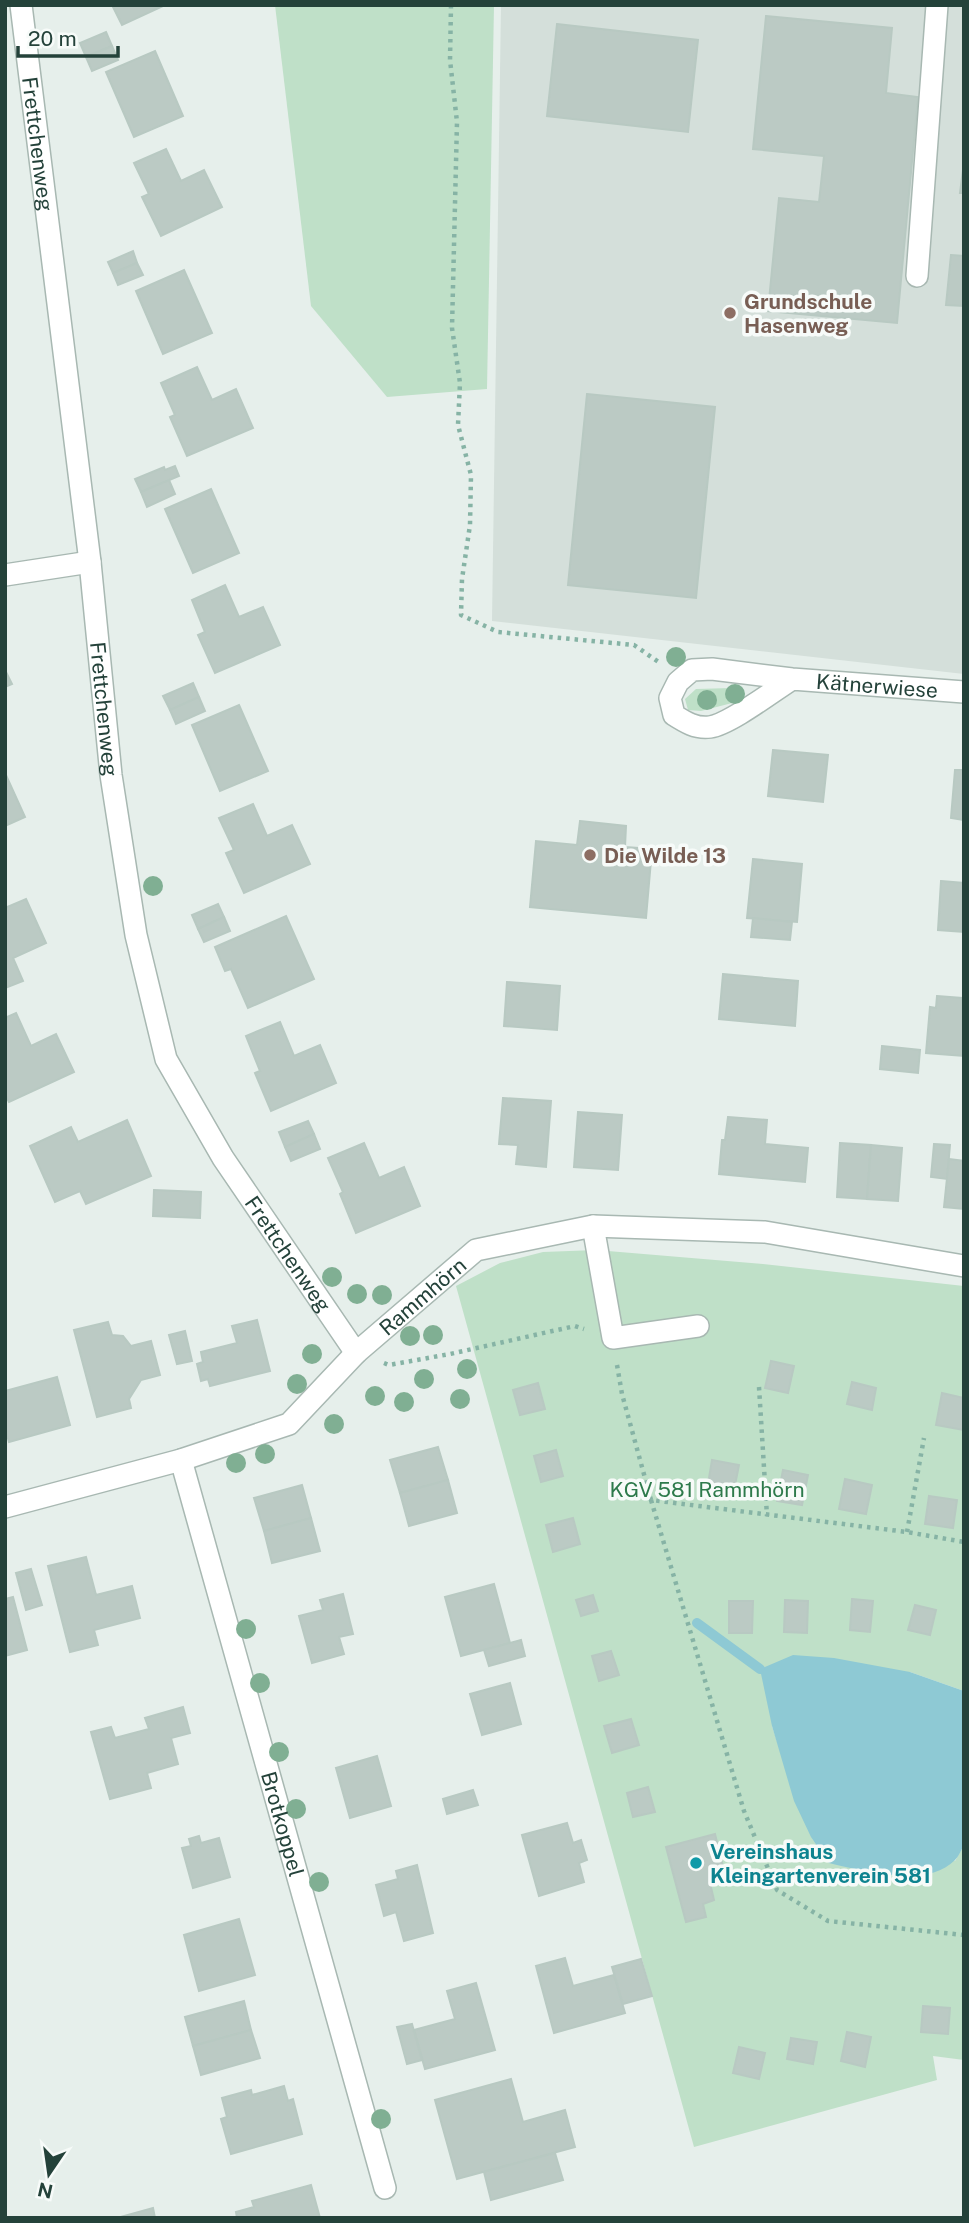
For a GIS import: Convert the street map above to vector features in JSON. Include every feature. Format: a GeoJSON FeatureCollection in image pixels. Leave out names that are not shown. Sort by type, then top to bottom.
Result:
{"type":"FeatureCollection","features":[{"type":"Feature","properties":{"kind":"street","name":"Frettchenweg"},"geometry":{"type":"LineString","coordinates":[[21,5],[90,562],[111,775],[136,935],[166,1059],[223,1158],[356,1353]]}},
{"type":"Feature","properties":{"kind":"street"},"geometry":{"type":"LineString","coordinates":[[917,276],[937,5]]}},
{"type":"Feature","properties":{"kind":"street"},"geometry":{"type":"LineString","coordinates":[[5,575],[90,562]]}},
{"type":"Feature","properties":{"kind":"street","name":"Kätnerwiese"},"geometry":{"type":"LineString","coordinates":[[792,679],[728,721],[709,727],[690,725],[674,715],[670,698],[678,682],[692,670],[712,669],[792,679],[964,692]]}},
{"type":"Feature","properties":{"kind":"street"},"geometry":{"type":"LineString","coordinates":[[593,1226],[613,1338],[698,1326]]}},
{"type":"Feature","properties":{"kind":"street","name":"Rammhörn"},"geometry":{"type":"LineString","coordinates":[[5,1507],[181,1460],[289,1424],[356,1353],[476,1250],[593,1226],[765,1232],[964,1266]]}},
{"type":"Feature","properties":{"kind":"street","name":"Brotkoppel"},"geometry":{"type":"LineString","coordinates":[[181,1460],[385,2188]]}},
{"type":"Feature","properties":{"kind":"path"},"geometry":{"type":"LineString","coordinates":[[452,5],[450,60],[457,122],[452,328],[460,383],[458,425],[471,475],[470,525],[461,579],[461,615],[498,632],[634,645],[658,661],[678,682]]}},
{"type":"Feature","properties":{"kind":"path"},"geometry":{"type":"LineString","coordinates":[[356,1353],[389,1365],[575,1326],[613,1338],[622,1394],[651,1500],[744,1811],[777,1890],[828,1921],[964,1936]]}},
{"type":"Feature","properties":{"kind":"path"},"geometry":{"type":"LineString","coordinates":[[759,1387],[766,1516]]}},
{"type":"Feature","properties":{"kind":"path"},"geometry":{"type":"LineString","coordinates":[[907,1532],[924,1438]]}},
{"type":"Feature","properties":{"kind":"path"},"geometry":{"type":"LineString","coordinates":[[651,1500],[907,1532],[964,1542]]}},
{"type":"Feature","properties":{"kind":"shaded area","name":"Grundschule Hasenweg"},"geometry":{"type":"Polygon","coordinates":[[[501,5],[964,5],[964,674],[492,621],[501,5]]]}},
{"type":"Feature","properties":{"kind":"green space"},"geometry":{"type":"Polygon","coordinates":[[[275,5],[494,5],[487,389],[387,397],[311,306],[275,5]]]}},
{"type":"Feature","properties":{"kind":"green space"},"geometry":{"type":"Polygon","coordinates":[[[731,688],[745,693],[736,702],[701,711],[688,710],[685,699],[696,689],[731,688]]]}},
{"type":"Feature","properties":{"kind":"green space","name":"KGV 581 Rammhörn"},"geometry":{"type":"Polygon","coordinates":[[[596,1250],[763,1264],[964,1286],[964,1691],[910,1672],[772,1726],[781,1754],[955,1861],[964,1845],[964,2060],[933,2056],[937,2080],[694,2147],[456,1286],[500,1263],[543,1252],[596,1250]]]}},
{"type":"Feature","properties":{"kind":"water"},"geometry":{"type":"Polygon","coordinates":[[[793,1655],[834,1658],[910,1672],[964,1691],[964,1845],[955,1860],[943,1869],[912,1876],[876,1873],[829,1863],[811,1837],[794,1801],[772,1726],[760,1669],[793,1655]]]}},
{"type":"Feature","properties":{"kind":"building"},"geometry":{"type":"Polygon","coordinates":[[[112,5],[165,5],[122,25],[112,5]]]}},
{"type":"Feature","properties":{"kind":"building"},"geometry":{"type":"Polygon","coordinates":[[[766,16],[892,28],[886,93],[918,97],[897,323],[768,311],[779,198],[819,202],[824,156],[753,149],[766,16]]]}},
{"type":"Feature","properties":{"kind":"building"},"geometry":{"type":"Polygon","coordinates":[[[557,24],[698,40],[688,132],[547,116],[557,24]]]}},
{"type":"Feature","properties":{"kind":"building"},"geometry":{"type":"Polygon","coordinates":[[[106,32],[112,46],[86,57],[80,43],[106,32]]]}},
{"type":"Feature","properties":{"kind":"building"},"geometry":{"type":"Polygon","coordinates":[[[112,46],[118,60],[92,71],[86,57],[112,46]]]}},
{"type":"Feature","properties":{"kind":"building"},"geometry":{"type":"Polygon","coordinates":[[[155,51],[183,116],[134,137],[106,72],[155,51]]]}},
{"type":"Feature","properties":{"kind":"building"},"geometry":{"type":"Polygon","coordinates":[[[166,149],[181,181],[204,170],[222,207],[161,236],[142,197],[149,194],[134,163],[166,149]]]}},
{"type":"Feature","properties":{"kind":"building"},"geometry":{"type":"Polygon","coordinates":[[[964,162],[964,193],[960,193],[964,162]]]}},
{"type":"Feature","properties":{"kind":"building"},"geometry":{"type":"Polygon","coordinates":[[[133,251],[137,263],[113,273],[108,262],[133,251]]]}},
{"type":"Feature","properties":{"kind":"building"},"geometry":{"type":"Polygon","coordinates":[[[951,255],[964,256],[964,306],[946,305],[951,255]]]}},
{"type":"Feature","properties":{"kind":"building"},"geometry":{"type":"Polygon","coordinates":[[[137,263],[143,275],[118,285],[113,273],[137,263]]]}},
{"type":"Feature","properties":{"kind":"building"},"geometry":{"type":"Polygon","coordinates":[[[184,270],[212,333],[163,354],[136,291],[184,270]]]}},
{"type":"Feature","properties":{"kind":"building"},"geometry":{"type":"Polygon","coordinates":[[[197,367],[212,400],[236,389],[253,428],[187,456],[170,417],[175,415],[161,383],[197,367]]]}},
{"type":"Feature","properties":{"kind":"building"},"geometry":{"type":"Polygon","coordinates":[[[587,394],[715,407],[696,598],[568,585],[587,394]]]}},
{"type":"Feature","properties":{"kind":"building"},"geometry":{"type":"Polygon","coordinates":[[[175,466],[179,476],[141,492],[135,479],[164,467],[165,470],[175,466]]]}},
{"type":"Feature","properties":{"kind":"building"},"geometry":{"type":"Polygon","coordinates":[[[169,480],[175,494],[147,507],[141,492],[169,480]]]}},
{"type":"Feature","properties":{"kind":"building"},"geometry":{"type":"Polygon","coordinates":[[[211,489],[239,553],[193,573],[165,509],[211,489]]]}},
{"type":"Feature","properties":{"kind":"building"},"geometry":{"type":"Polygon","coordinates":[[[225,585],[239,617],[263,607],[280,645],[215,673],[198,635],[205,632],[192,600],[225,585]]]}},
{"type":"Feature","properties":{"kind":"building"},"geometry":{"type":"Polygon","coordinates":[[[5,670],[12,684],[5,687],[5,670]]]}},
{"type":"Feature","properties":{"kind":"building"},"geometry":{"type":"Polygon","coordinates":[[[193,683],[199,697],[170,710],[163,696],[193,683]]]}},
{"type":"Feature","properties":{"kind":"building"},"geometry":{"type":"Polygon","coordinates":[[[199,697],[205,711],[176,724],[170,710],[199,697]]]}},
{"type":"Feature","properties":{"kind":"building"},"geometry":{"type":"Polygon","coordinates":[[[239,705],[268,771],[220,791],[192,725],[239,705]]]}},
{"type":"Feature","properties":{"kind":"building"},"geometry":{"type":"Polygon","coordinates":[[[773,750],[828,755],[823,802],[768,796],[773,750]]]}},
{"type":"Feature","properties":{"kind":"building"},"geometry":{"type":"Polygon","coordinates":[[[955,770],[964,770],[964,820],[951,818],[955,770]]]}},
{"type":"Feature","properties":{"kind":"building"},"geometry":{"type":"Polygon","coordinates":[[[5,773],[25,817],[5,826],[5,773]]]}},
{"type":"Feature","properties":{"kind":"building"},"geometry":{"type":"Polygon","coordinates":[[[253,804],[267,836],[292,825],[310,864],[244,893],[226,853],[234,850],[219,818],[253,804]]]}},
{"type":"Feature","properties":{"kind":"building"},"geometry":{"type":"Polygon","coordinates":[[[580,821],[626,826],[625,847],[652,849],[646,918],[530,907],[536,841],[577,845],[580,821]]]}},
{"type":"Feature","properties":{"kind":"building"},"geometry":{"type":"Polygon","coordinates":[[[753,859],[802,864],[797,922],[747,918],[753,859]]]}},
{"type":"Feature","properties":{"kind":"building"},"geometry":{"type":"Polygon","coordinates":[[[941,881],[964,883],[964,932],[938,930],[941,881]]]}},
{"type":"Feature","properties":{"kind":"building"},"geometry":{"type":"Polygon","coordinates":[[[26,899],[46,943],[13,958],[23,981],[5,988],[5,908],[26,899]]]}},
{"type":"Feature","properties":{"kind":"building"},"geometry":{"type":"Polygon","coordinates":[[[218,904],[224,917],[198,929],[192,915],[218,904]]]}},
{"type":"Feature","properties":{"kind":"building"},"geometry":{"type":"Polygon","coordinates":[[[286,916],[314,979],[248,1008],[231,969],[225,971],[215,947],[286,916]]]}},
{"type":"Feature","properties":{"kind":"building"},"geometry":{"type":"Polygon","coordinates":[[[224,917],[230,931],[204,942],[198,929],[224,917]]]}},
{"type":"Feature","properties":{"kind":"building"},"geometry":{"type":"Polygon","coordinates":[[[753,918],[792,922],[790,940],[751,937],[753,918]]]}},
{"type":"Feature","properties":{"kind":"building"},"geometry":{"type":"Polygon","coordinates":[[[723,974],[798,981],[795,1026],[719,1019],[723,974]]]}},
{"type":"Feature","properties":{"kind":"building"},"geometry":{"type":"Polygon","coordinates":[[[507,982],[560,986],[557,1030],[504,1026],[507,982]]]}},
{"type":"Feature","properties":{"kind":"building"},"geometry":{"type":"Polygon","coordinates":[[[937,996],[962,998],[964,1056],[926,1053],[930,1007],[936,1008],[937,996]]]}},
{"type":"Feature","properties":{"kind":"building"},"geometry":{"type":"Polygon","coordinates":[[[16,1013],[31,1046],[56,1034],[74,1072],[9,1102],[5,1095],[5,1018],[16,1013]]]}},
{"type":"Feature","properties":{"kind":"building"},"geometry":{"type":"Polygon","coordinates":[[[280,1022],[294,1056],[320,1045],[336,1083],[271,1111],[255,1073],[260,1071],[246,1036],[280,1022]]]}},
{"type":"Feature","properties":{"kind":"building"},"geometry":{"type":"Polygon","coordinates":[[[882,1046],[920,1050],[918,1073],[880,1069],[882,1046]]]}},
{"type":"Feature","properties":{"kind":"building"},"geometry":{"type":"Polygon","coordinates":[[[503,1098],[551,1101],[546,1167],[516,1164],[518,1145],[499,1144],[503,1098]]]}},
{"type":"Feature","properties":{"kind":"building"},"geometry":{"type":"Polygon","coordinates":[[[578,1112],[622,1115],[618,1170],[574,1167],[578,1112]]]}},
{"type":"Feature","properties":{"kind":"building"},"geometry":{"type":"Polygon","coordinates":[[[728,1117],[767,1120],[765,1144],[808,1148],[805,1182],[719,1174],[722,1140],[725,1140],[728,1117]]]}},
{"type":"Feature","properties":{"kind":"building"},"geometry":{"type":"Polygon","coordinates":[[[127,1120],[151,1176],[86,1204],[80,1191],[55,1202],[30,1146],[71,1127],[78,1142],[127,1120]]]}},
{"type":"Feature","properties":{"kind":"building"},"geometry":{"type":"Polygon","coordinates":[[[308,1121],[314,1134],[285,1147],[279,1132],[308,1121]]]}},
{"type":"Feature","properties":{"kind":"building"},"geometry":{"type":"Polygon","coordinates":[[[314,1134],[320,1149],[291,1161],[285,1147],[314,1134]]]}},
{"type":"Feature","properties":{"kind":"building"},"geometry":{"type":"Polygon","coordinates":[[[364,1143],[379,1178],[404,1167],[420,1206],[356,1233],[340,1194],[343,1192],[328,1158],[364,1143]]]}},
{"type":"Feature","properties":{"kind":"building"},"geometry":{"type":"Polygon","coordinates":[[[840,1143],[871,1145],[867,1199],[837,1197],[840,1143]]]}},
{"type":"Feature","properties":{"kind":"building"},"geometry":{"type":"Polygon","coordinates":[[[934,1144],[950,1145],[947,1179],[931,1177],[934,1144]]]}},
{"type":"Feature","properties":{"kind":"building"},"geometry":{"type":"Polygon","coordinates":[[[871,1145],[902,1148],[898,1201],[867,1199],[871,1145]]]}},
{"type":"Feature","properties":{"kind":"building"},"geometry":{"type":"Polygon","coordinates":[[[949,1159],[964,1161],[964,1209],[944,1207],[949,1159]]]}},
{"type":"Feature","properties":{"kind":"building"},"geometry":{"type":"Polygon","coordinates":[[[154,1190],[201,1192],[200,1218],[153,1216],[154,1190]]]}},
{"type":"Feature","properties":{"kind":"building"},"geometry":{"type":"Polygon","coordinates":[[[257,1320],[270,1371],[210,1386],[208,1379],[201,1381],[197,1364],[203,1362],[201,1352],[237,1343],[232,1326],[257,1320]]]}},
{"type":"Feature","properties":{"kind":"building"},"geometry":{"type":"Polygon","coordinates":[[[108,1322],[112,1335],[123,1336],[131,1346],[151,1341],[160,1375],[141,1380],[129,1399],[131,1408],[97,1417],[74,1330],[108,1322]]]}},
{"type":"Feature","properties":{"kind":"building"},"geometry":{"type":"Polygon","coordinates":[[[185,1331],[192,1361],[177,1364],[169,1335],[185,1331]]]}},
{"type":"Feature","properties":{"kind":"building"},"geometry":{"type":"Polygon","coordinates":[[[771,1361],[794,1366],[788,1393],[765,1388],[771,1361]]]}},
{"type":"Feature","properties":{"kind":"building"},"geometry":{"type":"Polygon","coordinates":[[[57,1377],[70,1425],[9,1442],[5,1428],[5,1391],[57,1377]]]}},
{"type":"Feature","properties":{"kind":"building"},"geometry":{"type":"Polygon","coordinates":[[[852,1382],[876,1388],[872,1410],[847,1404],[852,1382]]]}},
{"type":"Feature","properties":{"kind":"building"},"geometry":{"type":"Polygon","coordinates":[[[538,1383],[545,1409],[520,1415],[513,1390],[538,1383]]]}},
{"type":"Feature","properties":{"kind":"building"},"geometry":{"type":"Polygon","coordinates":[[[942,1393],[964,1398],[964,1430],[936,1425],[942,1393]]]}},
{"type":"Feature","properties":{"kind":"building"},"geometry":{"type":"Polygon","coordinates":[[[438,1447],[448,1480],[400,1493],[390,1460],[438,1447]]]}},
{"type":"Feature","properties":{"kind":"building"},"geometry":{"type":"Polygon","coordinates":[[[556,1450],[563,1476],[541,1482],[534,1456],[556,1450]]]}},
{"type":"Feature","properties":{"kind":"building"},"geometry":{"type":"Polygon","coordinates":[[[712,1460],[739,1465],[733,1495],[707,1490],[712,1460]]]}},
{"type":"Feature","properties":{"kind":"building"},"geometry":{"type":"Polygon","coordinates":[[[783,1470],[808,1475],[802,1505],[777,1501],[783,1470]]]}},
{"type":"Feature","properties":{"kind":"building"},"geometry":{"type":"Polygon","coordinates":[[[845,1479],[872,1485],[866,1514],[839,1509],[845,1479]]]}},
{"type":"Feature","properties":{"kind":"building"},"geometry":{"type":"Polygon","coordinates":[[[448,1480],[457,1513],[409,1526],[400,1493],[448,1480]]]}},
{"type":"Feature","properties":{"kind":"building"},"geometry":{"type":"Polygon","coordinates":[[[302,1485],[311,1518],[264,1531],[254,1498],[302,1485]]]}},
{"type":"Feature","properties":{"kind":"building"},"geometry":{"type":"Polygon","coordinates":[[[929,1496],[957,1500],[953,1528],[925,1524],[929,1496]]]}},
{"type":"Feature","properties":{"kind":"building"},"geometry":{"type":"Polygon","coordinates":[[[311,1518],[320,1551],[272,1563],[264,1531],[311,1518]]]}},
{"type":"Feature","properties":{"kind":"building"},"geometry":{"type":"Polygon","coordinates":[[[573,1518],[580,1544],[553,1552],[546,1525],[573,1518]]]}},
{"type":"Feature","properties":{"kind":"building"},"geometry":{"type":"Polygon","coordinates":[[[86,1557],[96,1595],[132,1586],[140,1618],[94,1630],[98,1645],[70,1652],[48,1566],[86,1557]]]}},
{"type":"Feature","properties":{"kind":"building"},"geometry":{"type":"Polygon","coordinates":[[[31,1569],[42,1605],[26,1610],[16,1573],[31,1569]]]}},
{"type":"Feature","properties":{"kind":"building"},"geometry":{"type":"Polygon","coordinates":[[[494,1584],[510,1643],[461,1656],[445,1597],[494,1584]]]}},
{"type":"Feature","properties":{"kind":"building"},"geometry":{"type":"Polygon","coordinates":[[[343,1594],[353,1634],[339,1637],[344,1654],[312,1663],[299,1616],[323,1610],[320,1600],[343,1594]]]}},
{"type":"Feature","properties":{"kind":"building"},"geometry":{"type":"Polygon","coordinates":[[[593,1595],[598,1611],[581,1616],[576,1600],[593,1595]]]}},
{"type":"Feature","properties":{"kind":"building"},"geometry":{"type":"Polygon","coordinates":[[[13,1597],[27,1650],[5,1656],[5,1599],[13,1597]]]}},
{"type":"Feature","properties":{"kind":"building"},"geometry":{"type":"Polygon","coordinates":[[[852,1599],[873,1601],[870,1632],[850,1630],[852,1599]]]}},
{"type":"Feature","properties":{"kind":"building"},"geometry":{"type":"Polygon","coordinates":[[[785,1600],[808,1601],[807,1633],[784,1632],[785,1600]]]}},
{"type":"Feature","properties":{"kind":"building"},"geometry":{"type":"Polygon","coordinates":[[[729,1601],[753,1601],[752,1633],[729,1633],[729,1601]]]}},
{"type":"Feature","properties":{"kind":"building"},"geometry":{"type":"Polygon","coordinates":[[[915,1605],[936,1610],[930,1635],[908,1630],[915,1605]]]}},
{"type":"Feature","properties":{"kind":"building"},"geometry":{"type":"Polygon","coordinates":[[[521,1640],[525,1656],[489,1666],[484,1650],[521,1640]]]}},
{"type":"Feature","properties":{"kind":"building"},"geometry":{"type":"Polygon","coordinates":[[[611,1651],[619,1675],[599,1681],[592,1656],[611,1651]]]}},
{"type":"Feature","properties":{"kind":"building"},"geometry":{"type":"Polygon","coordinates":[[[510,1683],[521,1724],[482,1735],[470,1694],[510,1683]]]}},
{"type":"Feature","properties":{"kind":"building"},"geometry":{"type":"Polygon","coordinates":[[[183,1707],[190,1733],[171,1738],[178,1764],[147,1773],[151,1788],[110,1799],[91,1732],[111,1727],[115,1738],[149,1729],[145,1718],[183,1707]]]}},
{"type":"Feature","properties":{"kind":"building"},"geometry":{"type":"Polygon","coordinates":[[[631,1719],[639,1745],[612,1753],[604,1726],[631,1719]]]}},
{"type":"Feature","properties":{"kind":"building"},"geometry":{"type":"Polygon","coordinates":[[[377,1756],[391,1806],[350,1818],[336,1768],[377,1756]]]}},
{"type":"Feature","properties":{"kind":"building"},"geometry":{"type":"Polygon","coordinates":[[[648,1787],[655,1812],[633,1817],[627,1793],[648,1787]]]}},
{"type":"Feature","properties":{"kind":"building"},"geometry":{"type":"Polygon","coordinates":[[[473,1790],[478,1805],[447,1814],[443,1799],[473,1790]]]}},
{"type":"Feature","properties":{"kind":"building"},"geometry":{"type":"Polygon","coordinates":[[[567,1823],[573,1843],[581,1840],[587,1860],[579,1863],[584,1882],[539,1896],[522,1835],[567,1823]]]}},
{"type":"Feature","properties":{"kind":"building","name":"Vereinshaus Kleingartenverein 581"},"geometry":{"type":"Polygon","coordinates":[[[715,1834],[726,1879],[710,1883],[714,1900],[703,1904],[706,1917],[686,1922],[666,1847],[715,1834]]]}},
{"type":"Feature","properties":{"kind":"building"},"geometry":{"type":"Polygon","coordinates":[[[199,1836],[201,1843],[219,1838],[230,1877],[193,1888],[182,1848],[191,1846],[189,1839],[199,1836]]]}},
{"type":"Feature","properties":{"kind":"building"},"geometry":{"type":"Polygon","coordinates":[[[417,1865],[433,1933],[404,1941],[396,1912],[384,1916],[376,1885],[398,1879],[396,1871],[417,1865]]]}},
{"type":"Feature","properties":{"kind":"building"},"geometry":{"type":"Polygon","coordinates":[[[239,1919],[255,1975],[199,1991],[184,1935],[239,1919]]]}},
{"type":"Feature","properties":{"kind":"building"},"geometry":{"type":"Polygon","coordinates":[[[565,1958],[573,1986],[614,1975],[625,2013],[554,2033],[536,1966],[565,1958]]]}},
{"type":"Feature","properties":{"kind":"building"},"geometry":{"type":"Polygon","coordinates":[[[641,1959],[652,1996],[623,2004],[612,1967],[641,1959]]]}},
{"type":"Feature","properties":{"kind":"building"},"geometry":{"type":"Polygon","coordinates":[[[476,1983],[495,2050],[425,2069],[414,2030],[455,2019],[447,1991],[476,1983]]]}},
{"type":"Feature","properties":{"kind":"building"},"geometry":{"type":"Polygon","coordinates":[[[244,2001],[251,2030],[193,2046],[185,2017],[244,2001]]]}},
{"type":"Feature","properties":{"kind":"building"},"geometry":{"type":"Polygon","coordinates":[[[923,2006],[950,2008],[948,2034],[921,2032],[923,2006]]]}},
{"type":"Feature","properties":{"kind":"building"},"geometry":{"type":"Polygon","coordinates":[[[412,2024],[422,2060],[407,2064],[397,2027],[412,2024]]]}},
{"type":"Feature","properties":{"kind":"building"},"geometry":{"type":"Polygon","coordinates":[[[251,2030],[260,2058],[201,2075],[193,2046],[251,2030]]]}},
{"type":"Feature","properties":{"kind":"building"},"geometry":{"type":"Polygon","coordinates":[[[847,2032],[871,2037],[865,2067],[841,2061],[847,2032]]]}},
{"type":"Feature","properties":{"kind":"building"},"geometry":{"type":"Polygon","coordinates":[[[791,2038],[817,2042],[813,2064],[787,2059],[791,2038]]]}},
{"type":"Feature","properties":{"kind":"building"},"geometry":{"type":"Polygon","coordinates":[[[739,2047],[765,2053],[759,2079],[733,2073],[739,2047]]]}},
{"type":"Feature","properties":{"kind":"building"},"geometry":{"type":"Polygon","coordinates":[[[511,2079],[523,2122],[565,2110],[575,2147],[457,2179],[435,2100],[511,2079]]]}},
{"type":"Feature","properties":{"kind":"building"},"geometry":{"type":"Polygon","coordinates":[[[284,2086],[288,2101],[293,2099],[302,2134],[231,2154],[221,2119],[227,2117],[222,2098],[251,2090],[252,2095],[284,2086]]]}},
{"type":"Feature","properties":{"kind":"building"},"geometry":{"type":"Polygon","coordinates":[[[555,2153],[563,2180],[491,2200],[484,2172],[555,2153]]]}},
{"type":"Feature","properties":{"kind":"building"},"geometry":{"type":"Polygon","coordinates":[[[311,2185],[320,2218],[237,2218],[236,2212],[254,2207],[252,2201],[311,2185]]]}},
{"type":"Feature","properties":{"kind":"building"},"geometry":{"type":"Polygon","coordinates":[[[153,2208],[155,2218],[117,2218],[153,2208]]]}},
{"type":"Feature","properties":{"kind":"waterway"},"geometry":{"type":"LineString","coordinates":[[697,1623],[760,1669]]}},
{"type":"Feature","properties":{"kind":"place","name":"Grundschule Hasenweg"},"geometry":{"type":"Point","coordinates":[730,313]}},
{"type":"Feature","properties":{"kind":"place","name":"Die Wilde 13"},"geometry":{"type":"Point","coordinates":[590,855]}},
{"type":"Feature","properties":{"kind":"place","name":"Vereinshaus Kleingartenverein 581"},"geometry":{"type":"Point","coordinates":[696,1863]}}]}
